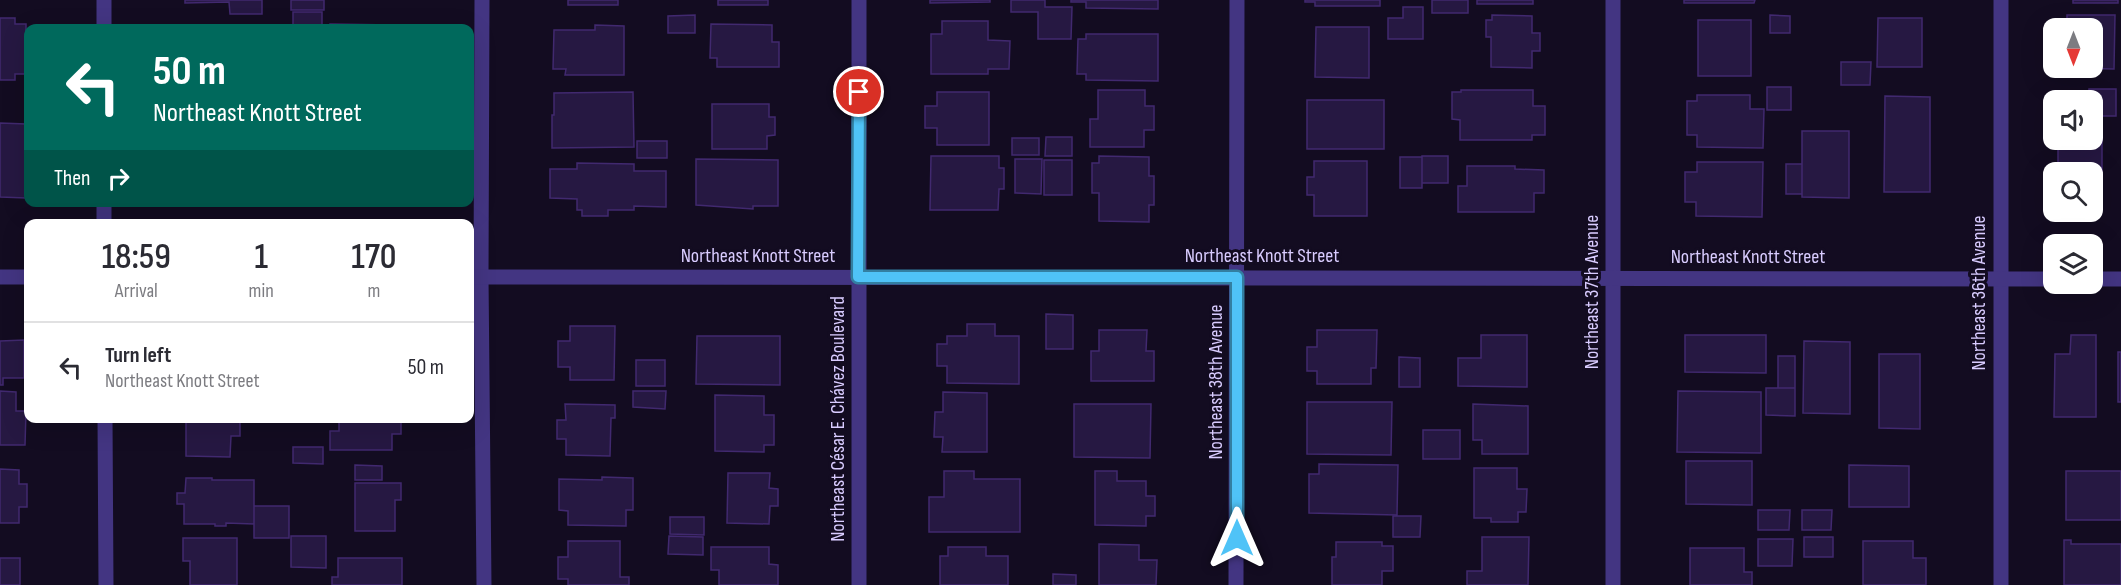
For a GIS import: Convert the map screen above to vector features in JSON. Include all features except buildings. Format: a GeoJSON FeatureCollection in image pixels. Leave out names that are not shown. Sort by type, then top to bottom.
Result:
{"type":"FeatureCollection","features":[{"type":"Feature","properties":{"kind":"street"},"geometry":{"type":"LineString","coordinates":[[104,0],[104,24]]}},
{"type":"Feature","properties":{"kind":"street"},"geometry":{"type":"LineString","coordinates":[[482,0],[475,277],[484,585]]}},
{"type":"Feature","properties":{"kind":"street","name":"Northeast César E. Chávez Boulevard"},"geometry":{"type":"LineString","coordinates":[[859,0],[859,585]]}},
{"type":"Feature","properties":{"kind":"street","name":"Northeast 38th Avenue"},"geometry":{"type":"LineString","coordinates":[[1236,585],[1237,0]]}},
{"type":"Feature","properties":{"kind":"street","name":"Northeast 37th Avenue"},"geometry":{"type":"LineString","coordinates":[[1613,0],[1613,585]]}},
{"type":"Feature","properties":{"kind":"street","name":"Northeast 36th Avenue"},"geometry":{"type":"LineString","coordinates":[[2001,0],[2001,585]]}},
{"type":"Feature","properties":{"kind":"street"},"geometry":{"type":"LineString","coordinates":[[0,277],[24,277]]}},
{"type":"Feature","properties":{"kind":"street","name":"Northeast Knott Street"},"geometry":{"type":"LineString","coordinates":[[475,277],[2043,279]]}},
{"type":"Feature","properties":{"kind":"street"},"geometry":{"type":"LineString","coordinates":[[2103,279],[2121,279]]}},
{"type":"Feature","properties":{"kind":"street"},"geometry":{"type":"LineString","coordinates":[[105,423],[106,585]]}},
{"type":"Feature","properties":{"kind":"route"},"geometry":{"type":"LineString","coordinates":[[859,92],[858,277],[1237,277],[1237,538]]}}]}
